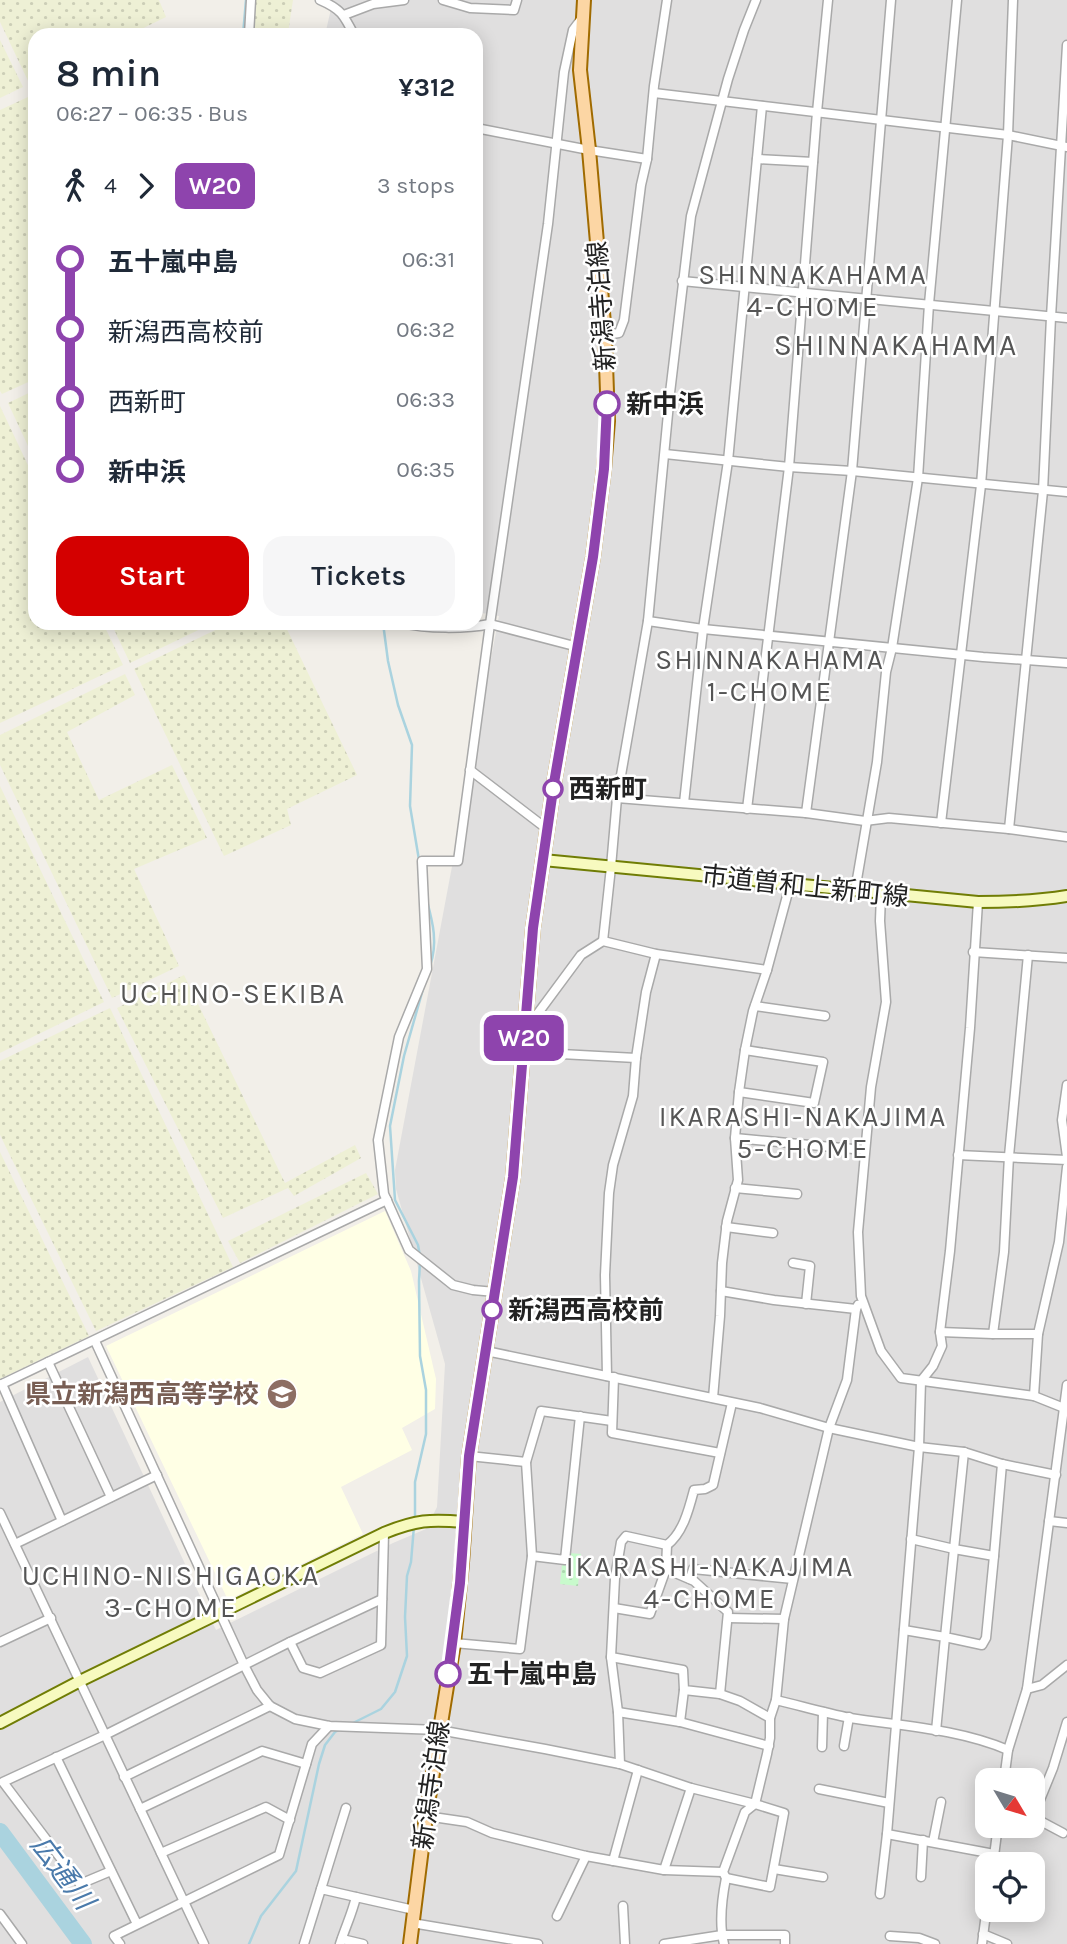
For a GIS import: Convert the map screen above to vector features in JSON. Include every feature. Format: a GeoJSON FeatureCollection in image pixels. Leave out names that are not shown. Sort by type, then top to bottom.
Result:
{"type":"FeatureCollection","features":[{"type":"Feature","properties":{"kind":"main road","name":"新潟寺泊線"},"geometry":{"type":"LineString","coordinates":[[410,1944],[426,1816],[454,1643],[469,1456],[513,1177],[533,928],[593,557],[604,469],[607,421],[605,335],[580,70],[584,0]]}},
{"type":"Feature","properties":{"kind":"street"},"geometry":{"type":"LineString","coordinates":[[249,28],[251,0]]}},
{"type":"Feature","properties":{"kind":"street"},"geometry":{"type":"LineString","coordinates":[[320,0],[336,7],[350,28]]}},
{"type":"Feature","properties":{"kind":"street"},"geometry":{"type":"LineString","coordinates":[[344,15],[373,5],[404,0]]}},
{"type":"Feature","properties":{"kind":"street"},"geometry":{"type":"LineString","coordinates":[[443,0],[470,8],[514,10],[517,0]]}},
{"type":"Feature","properties":{"kind":"street"},"geometry":{"type":"LineString","coordinates":[[605,335],[619,332],[624,320],[667,0]]}},
{"type":"Feature","properties":{"kind":"street"},"geometry":{"type":"LineString","coordinates":[[603,942],[617,798],[648,621],[691,216],[722,101],[756,0]]}},
{"type":"Feature","properties":{"kind":"street"},"geometry":{"type":"LineString","coordinates":[[747,809],[789,467],[828,0]]}},
{"type":"Feature","properties":{"kind":"street"},"geometry":{"type":"LineString","coordinates":[[806,813],[852,471],[891,0]]}},
{"type":"Feature","properties":{"kind":"street"},"geometry":{"type":"LineString","coordinates":[[855,891],[877,762],[886,672],[918,478],[929,304],[957,0]]}},
{"type":"Feature","properties":{"kind":"street"},"geometry":{"type":"LineString","coordinates":[[941,823],[981,485],[1008,135],[1013,0]]}},
{"type":"Feature","properties":{"kind":"street"},"geometry":{"type":"LineString","coordinates":[[495,1292],[453,1285],[409,1250],[384,1194],[378,1140],[399,1037],[426,968],[422,861],[458,861],[489,624],[548,224],[564,72],[573,30],[582,18]]}},
{"type":"Feature","properties":{"kind":"street"},"geometry":{"type":"LineString","coordinates":[[1009,829],[1043,491],[1051,317],[1065,146],[1067,45]]}},
{"type":"Feature","properties":{"kind":"street"},"geometry":{"type":"LineString","coordinates":[[654,93],[1008,135],[1065,146]]}},
{"type":"Feature","properties":{"kind":"street"},"geometry":{"type":"LineString","coordinates":[[684,803],[703,629],[727,460],[762,106]]}},
{"type":"Feature","properties":{"kind":"street"},"geometry":{"type":"LineString","coordinates":[[483,129],[647,159]]}},
{"type":"Feature","properties":{"kind":"street"},"geometry":{"type":"LineString","coordinates":[[757,159],[813,162]]}},
{"type":"Feature","properties":{"kind":"street"},"geometry":{"type":"LineString","coordinates":[[682,281],[1067,318]]}},
{"type":"Feature","properties":{"kind":"street"},"geometry":{"type":"LineString","coordinates":[[665,454],[1067,492]]}},
{"type":"Feature","properties":{"kind":"street"},"geometry":{"type":"LineString","coordinates":[[648,621],[829,642],[1067,663]]}},
{"type":"Feature","properties":{"kind":"street"},"geometry":{"type":"LineString","coordinates":[[483,625],[489,624],[578,647]]}},
{"type":"Feature","properties":{"kind":"street"},"geometry":{"type":"LineString","coordinates":[[470,771],[547,829]]}},
{"type":"Feature","properties":{"kind":"street"},"geometry":{"type":"LineString","coordinates":[[617,798],[806,813],[865,821],[889,818],[1067,837]]}},
{"type":"Feature","properties":{"kind":"street","name":"市道曽和上新町線"},"geometry":{"type":"LineString","coordinates":[[543,860],[978,902],[1010,902],[1067,896]]}},
{"type":"Feature","properties":{"kind":"street"},"geometry":{"type":"LineString","coordinates":[[713,1398],[722,1263],[726,1227],[737,1180],[735,1138],[738,1093],[755,1006],[790,885]]}},
{"type":"Feature","properties":{"kind":"street"},"geometry":{"type":"LineString","coordinates":[[881,894],[880,921],[886,1002],[871,1087],[864,1150],[858,1232],[861,1296],[881,1351],[901,1378],[1034,1396],[1064,1408]]}},
{"type":"Feature","properties":{"kind":"street"},"geometry":{"type":"LineString","coordinates":[[880,1895],[919,1447],[921,1381],[933,1366],[942,1346],[940,1332],[950,1251],[973,992],[973,951],[978,902]]}},
{"type":"Feature","properties":{"kind":"street"},"geometry":{"type":"LineString","coordinates":[[524,1031],[580,955],[603,942],[656,954],[767,970]]}},
{"type":"Feature","properties":{"kind":"street"},"geometry":{"type":"LineString","coordinates":[[973,951],[1067,958]]}},
{"type":"Feature","properties":{"kind":"street"},"geometry":{"type":"LineString","coordinates":[[656,954],[646,992],[633,1096],[613,1165],[609,1193],[605,1275],[612,1433],[720,1453]]}},
{"type":"Feature","properties":{"kind":"street"},"geometry":{"type":"LineString","coordinates":[[993,1334],[1003,1252],[1028,955]]}},
{"type":"Feature","properties":{"kind":"street"},"geometry":{"type":"LineString","coordinates":[[755,1006],[825,1016]]}},
{"type":"Feature","properties":{"kind":"street"},"geometry":{"type":"LineString","coordinates":[[738,1093],[814,1103],[823,1062],[745,1050]]}},
{"type":"Feature","properties":{"kind":"street"},"geometry":{"type":"LineString","coordinates":[[523,1052],[636,1058]]}},
{"type":"Feature","properties":{"kind":"street"},"geometry":{"type":"LineString","coordinates":[[958,1155],[1067,1159],[1062,1120],[1067,1085]]}},
{"type":"Feature","properties":{"kind":"street"},"geometry":{"type":"LineString","coordinates":[[735,1138],[864,1150]]}},
{"type":"Feature","properties":{"kind":"street"},"geometry":{"type":"LineString","coordinates":[[1034,1396],[1038,1334],[1059,1242],[1067,1167]]}},
{"type":"Feature","properties":{"kind":"street"},"geometry":{"type":"LineString","coordinates":[[736,1188],[797,1194]]}},
{"type":"Feature","properties":{"kind":"street"},"geometry":{"type":"LineString","coordinates":[[62,1521],[1,1385],[387,1200]]}},
{"type":"Feature","properties":{"kind":"street"},"geometry":{"type":"LineString","coordinates":[[726,1227],[773,1233]]}},
{"type":"Feature","properties":{"kind":"street"},"geometry":{"type":"LineString","coordinates":[[793,1263],[810,1266],[806,1304]]}},
{"type":"Feature","properties":{"kind":"street"},"geometry":{"type":"LineString","coordinates":[[722,1291],[856,1310]]}},
{"type":"Feature","properties":{"kind":"street"},"geometry":{"type":"LineString","coordinates":[[723,1940],[725,1875],[745,1812],[755,1804],[769,1746],[783,1619],[829,1428],[847,1380],[856,1310],[861,1296]]}},
{"type":"Feature","properties":{"kind":"street"},"geometry":{"type":"LineString","coordinates":[[940,1332],[1038,1334]]}},
{"type":"Feature","properties":{"kind":"street"},"geometry":{"type":"LineString","coordinates":[[95,1341],[244,1665],[257,1690],[270,1706],[295,1719],[329,1726],[439,1730],[620,1763],[691,1788],[784,1813],[771,1887],[725,1875],[664,1870],[586,1856],[492,1833],[467,1822],[426,1816]]}},
{"type":"Feature","properties":{"kind":"street"},"geometry":{"type":"LineString","coordinates":[[486,1351],[760,1408],[829,1428],[919,1447],[964,1452],[1002,1464],[1056,1475]]}},
{"type":"Feature","properties":{"kind":"street"},"geometry":{"type":"LineString","coordinates":[[48,1362],[111,1497]]}},
{"type":"Feature","properties":{"kind":"street"},"geometry":{"type":"LineString","coordinates":[[1006,1768],[1008,1750],[1027,1689],[1067,1385]]}},
{"type":"Feature","properties":{"kind":"street"},"geometry":{"type":"LineString","coordinates":[[620,1763],[618,1712],[611,1657],[621,1542],[626,1536],[667,1545],[673,1541],[694,1490],[713,1485],[732,1403]]}},
{"type":"Feature","properties":{"kind":"street"},"geometry":{"type":"LineString","coordinates":[[454,1643],[520,1649],[532,1556],[526,1462],[541,1410],[612,1421]]}},
{"type":"Feature","properties":{"kind":"street"},"geometry":{"type":"LineString","coordinates":[[532,1556],[565,1560],[580,1416]]}},
{"type":"Feature","properties":{"kind":"street"},"geometry":{"type":"LineString","coordinates":[[936,1731],[964,1452]]}},
{"type":"Feature","properties":{"kind":"street"},"geometry":{"type":"LineString","coordinates":[[469,1456],[526,1462]]}},
{"type":"Feature","properties":{"kind":"street"},"geometry":{"type":"LineString","coordinates":[[904,1630],[982,1645],[986,1638],[1002,1464]]}},
{"type":"Feature","properties":{"kind":"street"},"geometry":{"type":"LineString","coordinates":[[15,1544],[158,1475]]}},
{"type":"Feature","properties":{"kind":"street"},"geometry":{"type":"LineString","coordinates":[[0,1513],[204,1944]]}},
{"type":"Feature","properties":{"kind":"street"},"geometry":{"type":"LineString","coordinates":[[0,1723],[80,1681],[384,1533],[435,1519],[464,1522]]}},
{"type":"Feature","properties":{"kind":"street"},"geometry":{"type":"LineString","coordinates":[[1049,1521],[1067,1523]]}},
{"type":"Feature","properties":{"kind":"street"},"geometry":{"type":"LineString","coordinates":[[290,1642],[303,1668],[320,1674],[381,1645],[384,1533]]}},
{"type":"Feature","properties":{"kind":"street"},"geometry":{"type":"LineString","coordinates":[[911,1539],[994,1556]]}},
{"type":"Feature","properties":{"kind":"street"},"geometry":{"type":"LineString","coordinates":[[614,1608],[650,1614],[666,1569],[667,1545]]}},
{"type":"Feature","properties":{"kind":"street"},"geometry":{"type":"LineString","coordinates":[[666,1569],[690,1580],[728,1612],[720,1694]]}},
{"type":"Feature","properties":{"kind":"street"},"geometry":{"type":"LineString","coordinates":[[690,1580],[693,1569],[793,1579]]}},
{"type":"Feature","properties":{"kind":"street"},"geometry":{"type":"LineString","coordinates":[[111,1871],[80,1884],[3,1782],[106,1735],[382,1599]]}},
{"type":"Feature","properties":{"kind":"street"},"geometry":{"type":"LineString","coordinates":[[0,1642],[51,1618]]}},
{"type":"Feature","properties":{"kind":"street"},"geometry":{"type":"LineString","coordinates":[[728,1618],[783,1619]]}},
{"type":"Feature","properties":{"kind":"street"},"geometry":{"type":"LineString","coordinates":[[611,1657],[682,1670],[684,1690],[680,1722]]}},
{"type":"Feature","properties":{"kind":"street"},"geometry":{"type":"LineString","coordinates":[[1027,1689],[1042,1685],[1067,1665]]}},
{"type":"Feature","properties":{"kind":"street"},"geometry":{"type":"LineString","coordinates":[[684,1690],[720,1694],[740,1700],[770,1718]]}},
{"type":"Feature","properties":{"kind":"street"},"geometry":{"type":"LineString","coordinates":[[776,1700],[849,1717],[986,1740],[1008,1750]]}},
{"type":"Feature","properties":{"kind":"street"},"geometry":{"type":"LineString","coordinates":[[124,1777],[270,1706]]}},
{"type":"Feature","properties":{"kind":"street"},"geometry":{"type":"LineString","coordinates":[[618,1712],[680,1722],[769,1746]]}},
{"type":"Feature","properties":{"kind":"street"},"geometry":{"type":"LineString","coordinates":[[822,1747],[823,1712]]}},
{"type":"Feature","properties":{"kind":"street"},"geometry":{"type":"LineString","coordinates":[[844,1746],[849,1717]]}},
{"type":"Feature","properties":{"kind":"street"},"geometry":{"type":"LineString","coordinates":[[1066,1832],[1033,1817],[1053,1768],[1067,1722]]}},
{"type":"Feature","properties":{"kind":"street"},"geometry":{"type":"LineString","coordinates":[[120,1944],[114,1936],[279,1855],[312,1744],[329,1726]]}},
{"type":"Feature","properties":{"kind":"street"},"geometry":{"type":"LineString","coordinates":[[140,1809],[262,1751],[306,1764]]}},
{"type":"Feature","properties":{"kind":"street"},"geometry":{"type":"LineString","coordinates":[[56,1757],[137,1924]]}},
{"type":"Feature","properties":{"kind":"street"},"geometry":{"type":"LineString","coordinates":[[613,1861],[638,1770]]}},
{"type":"Feature","properties":{"kind":"street"},"geometry":{"type":"LineString","coordinates":[[664,1870],[691,1788]]}},
{"type":"Feature","properties":{"kind":"street"},"geometry":{"type":"LineString","coordinates":[[820,1789],[889,1803]]}},
{"type":"Feature","properties":{"kind":"street"},"geometry":{"type":"LineString","coordinates":[[933,1842],[941,1802]]}},
{"type":"Feature","properties":{"kind":"street"},"geometry":{"type":"LineString","coordinates":[[162,1853],[265,1807],[290,1820]]}},
{"type":"Feature","properties":{"kind":"street"},"geometry":{"type":"LineString","coordinates":[[304,1944],[346,1808]]}},
{"type":"Feature","properties":{"kind":"street"},"geometry":{"type":"LineString","coordinates":[[887,1834],[984,1852]]}},
{"type":"Feature","properties":{"kind":"street"},"geometry":{"type":"LineString","coordinates":[[921,1877],[923,1840]]}},
{"type":"Feature","properties":{"kind":"street"},"geometry":{"type":"LineString","coordinates":[[557,1916],[586,1856]]}},
{"type":"Feature","properties":{"kind":"street"},"geometry":{"type":"LineString","coordinates":[[774,1869],[823,1877]]}},
{"type":"Feature","properties":{"kind":"street"},"geometry":{"type":"LineString","coordinates":[[321,1889],[356,1897],[413,1916],[520,1943],[538,1944]]}},
{"type":"Feature","properties":{"kind":"street"},"geometry":{"type":"LineString","coordinates":[[356,1897],[341,1941],[363,1944]]}},
{"type":"Feature","properties":{"kind":"street"},"geometry":{"type":"LineString","coordinates":[[623,1906],[625,1944]]}},
{"type":"Feature","properties":{"kind":"street"},"geometry":{"type":"LineString","coordinates":[[0,1914],[18,1943]]}},
{"type":"Feature","properties":{"kind":"street"},"geometry":{"type":"LineString","coordinates":[[982,1944],[985,1922]]}},
{"type":"Feature","properties":{"kind":"street"},"geometry":{"type":"LineString","coordinates":[[983,1934],[1007,1944]]}},
{"type":"Feature","properties":{"kind":"street"},"geometry":{"type":"LineString","coordinates":[[664,1944],[785,1935],[785,1944]]}},
{"type":"Feature","properties":{"kind":"street"},"geometry":{"type":"LineString","coordinates":[[890,1936],[901,1940],[919,1938],[934,1944]]}},
{"type":"Feature","properties":{"kind":"shaded area"},"geometry":{"type":"Polygon","coordinates":[[[0,0],[159,0],[166,17],[143,28],[28,28],[28,81],[0,22],[0,0]]]}},
{"type":"Feature","properties":{"kind":"shaded area"},"geometry":{"type":"Polygon","coordinates":[[[255,0],[293,0],[289,28],[253,28],[255,0]]]}},
{"type":"Feature","properties":{"kind":"shaded area"},"geometry":{"type":"Polygon","coordinates":[[[333,0],[1067,0],[1067,1944],[0,1944],[0,1402],[88,1357],[216,1630],[426,1529],[437,1507],[445,1364],[396,1189],[395,1170],[499,616],[483,613],[483,28],[327,28],[333,0]]]}},
{"type":"Feature","properties":{"kind":"shaded area"},"geometry":{"type":"Polygon","coordinates":[[[0,40],[23,87],[0,98],[0,40]]]}},
{"type":"Feature","properties":{"kind":"shaded area"},"geometry":{"type":"Polygon","coordinates":[[[28,97],[28,382],[2,394],[0,391],[0,110],[28,97]]]}},
{"type":"Feature","properties":{"kind":"shaded area"},"geometry":{"type":"Polygon","coordinates":[[[28,393],[28,446],[8,403],[28,393]]]}},
{"type":"Feature","properties":{"kind":"shaded area"},"geometry":{"type":"Polygon","coordinates":[[[0,406],[28,465],[28,630],[106,630],[123,665],[0,723],[0,406]]]}},
{"type":"Feature","properties":{"kind":"shaded area"},"geometry":{"type":"Polygon","coordinates":[[[114,630],[198,630],[130,663],[114,630]]]}},
{"type":"Feature","properties":{"kind":"shaded area"},"geometry":{"type":"Polygon","coordinates":[[[215,630],[287,630],[357,775],[287,809],[291,825],[224,856],[134,669],[215,630]]]}},
{"type":"Feature","properties":{"kind":"shaded area"},"geometry":{"type":"Polygon","coordinates":[[[125,674],[135,695],[67,732],[99,800],[172,765],[207,838],[134,869],[179,966],[112,998],[0,765],[0,735],[125,674]]]}},
{"type":"Feature","properties":{"kind":"shaded area"},"geometry":{"type":"Polygon","coordinates":[[[0,786],[104,1002],[0,1053],[0,786]]]}},
{"type":"Feature","properties":{"kind":"shaded area"},"geometry":{"type":"Polygon","coordinates":[[[184,975],[285,1183],[355,1145],[361,1158],[294,1196],[288,1188],[223,1218],[117,1008],[184,975]]]}},
{"type":"Feature","properties":{"kind":"shaded area"},"geometry":{"type":"Polygon","coordinates":[[[110,1008],[233,1267],[96,1331],[0,1135],[0,1061],[110,1008]]]}},
{"type":"Feature","properties":{"kind":"shaded area"},"geometry":{"type":"Polygon","coordinates":[[[0,1152],[89,1336],[0,1379],[0,1152]]]}},
{"type":"Feature","properties":{"kind":"shaded area"},"geometry":{"type":"Polygon","coordinates":[[[366,1173],[378,1194],[240,1263],[228,1241],[366,1173]]]}},
{"type":"Feature","properties":{"kind":"shaded area","name":"県立新潟西高等学校"},"geometry":{"type":"Polygon","coordinates":[[[385,1211],[411,1271],[436,1379],[435,1409],[402,1428],[412,1450],[341,1487],[363,1534],[228,1600],[106,1346],[385,1211]]]}},
{"type":"Feature","properties":{"kind":"green space"},"geometry":{"type":"Polygon","coordinates":[[[569,1553],[581,1554],[578,1586],[560,1584],[562,1565],[568,1566],[569,1553]]]}},
{"type":"Feature","properties":{"kind":"waterway"},"geometry":{"type":"LineString","coordinates":[[244,28],[246,0]]}},
{"type":"Feature","properties":{"kind":"waterway"},"geometry":{"type":"LineString","coordinates":[[384,630],[398,705],[412,745],[410,806],[419,860]]}},
{"type":"Feature","properties":{"kind":"waterway"},"geometry":{"type":"LineString","coordinates":[[427,901],[434,941],[430,966]]}},
{"type":"Feature","properties":{"kind":"waterway"},"geometry":{"type":"LineString","coordinates":[[420,1256],[418,1245],[395,1200],[390,1126],[404,1056],[423,989]]}},
{"type":"Feature","properties":{"kind":"waterway"},"geometry":{"type":"LineString","coordinates":[[415,1520],[415,1482],[426,1434],[426,1390],[420,1356],[420,1262]]}},
{"type":"Feature","properties":{"kind":"waterway"},"geometry":{"type":"LineString","coordinates":[[351,1724],[381,1709],[395,1692],[407,1656],[407,1576],[414,1526]]}},
{"type":"Feature","properties":{"kind":"waterway"},"geometry":{"type":"LineString","coordinates":[[249,1944],[261,1916],[296,1871],[319,1764],[325,1745],[339,1730]]}},
{"type":"Feature","properties":{"kind":"waterway","name":"広通川"},"geometry":{"type":"LineString","coordinates":[[0,1832],[83,1944]]}},
{"type":"Feature","properties":{"kind":"bus line","name":"W20"},"geometry":{"type":"LineString","coordinates":[[448,1674],[462,1563],[469,1456],[513,1177],[533,928],[554,783],[593,557],[604,469],[607,404]]}},
{"type":"Feature","properties":{"kind":"place","name":"新中浜"},"geometry":{"type":"Point","coordinates":[607,404]}},
{"type":"Feature","properties":{"kind":"place","name":"西新町"},"geometry":{"type":"Point","coordinates":[553,789]}},
{"type":"Feature","properties":{"kind":"place","name":"新潟西高校前"},"geometry":{"type":"Point","coordinates":[492,1310]}},
{"type":"Feature","properties":{"kind":"place","name":"県立新潟西高等学校"},"geometry":{"type":"Point","coordinates":[282,1394]}},
{"type":"Feature","properties":{"kind":"place","name":"五十嵐中島"},"geometry":{"type":"Point","coordinates":[448,1674]}},
{"type":"Feature","properties":{"kind":"district","name":"SHINNAKAHAMA 4-CHOME"},"geometry":{"type":"Point","coordinates":[813,290]}},
{"type":"Feature","properties":{"kind":"district","name":"SHINNAKAHAMA"},"geometry":{"type":"Point","coordinates":[896,345]}},
{"type":"Feature","properties":{"kind":"district","name":"SHINNAKAHAMA 1-CHOME"},"geometry":{"type":"Point","coordinates":[770,675]}},
{"type":"Feature","properties":{"kind":"district","name":"UCHINO-SEKIBA"},"geometry":{"type":"Point","coordinates":[233,993]}},
{"type":"Feature","properties":{"kind":"district","name":"IKARASHI-NAKAJIMA 5-CHOME"},"geometry":{"type":"Point","coordinates":[803,1132]}},
{"type":"Feature","properties":{"kind":"district","name":"IKARASHI-NAKAJIMA 4-CHOME"},"geometry":{"type":"Point","coordinates":[710,1582]}},
{"type":"Feature","properties":{"kind":"district","name":"UCHINO-NISHIGAOKA 3-CHOME"},"geometry":{"type":"Point","coordinates":[171,1591]}}]}
